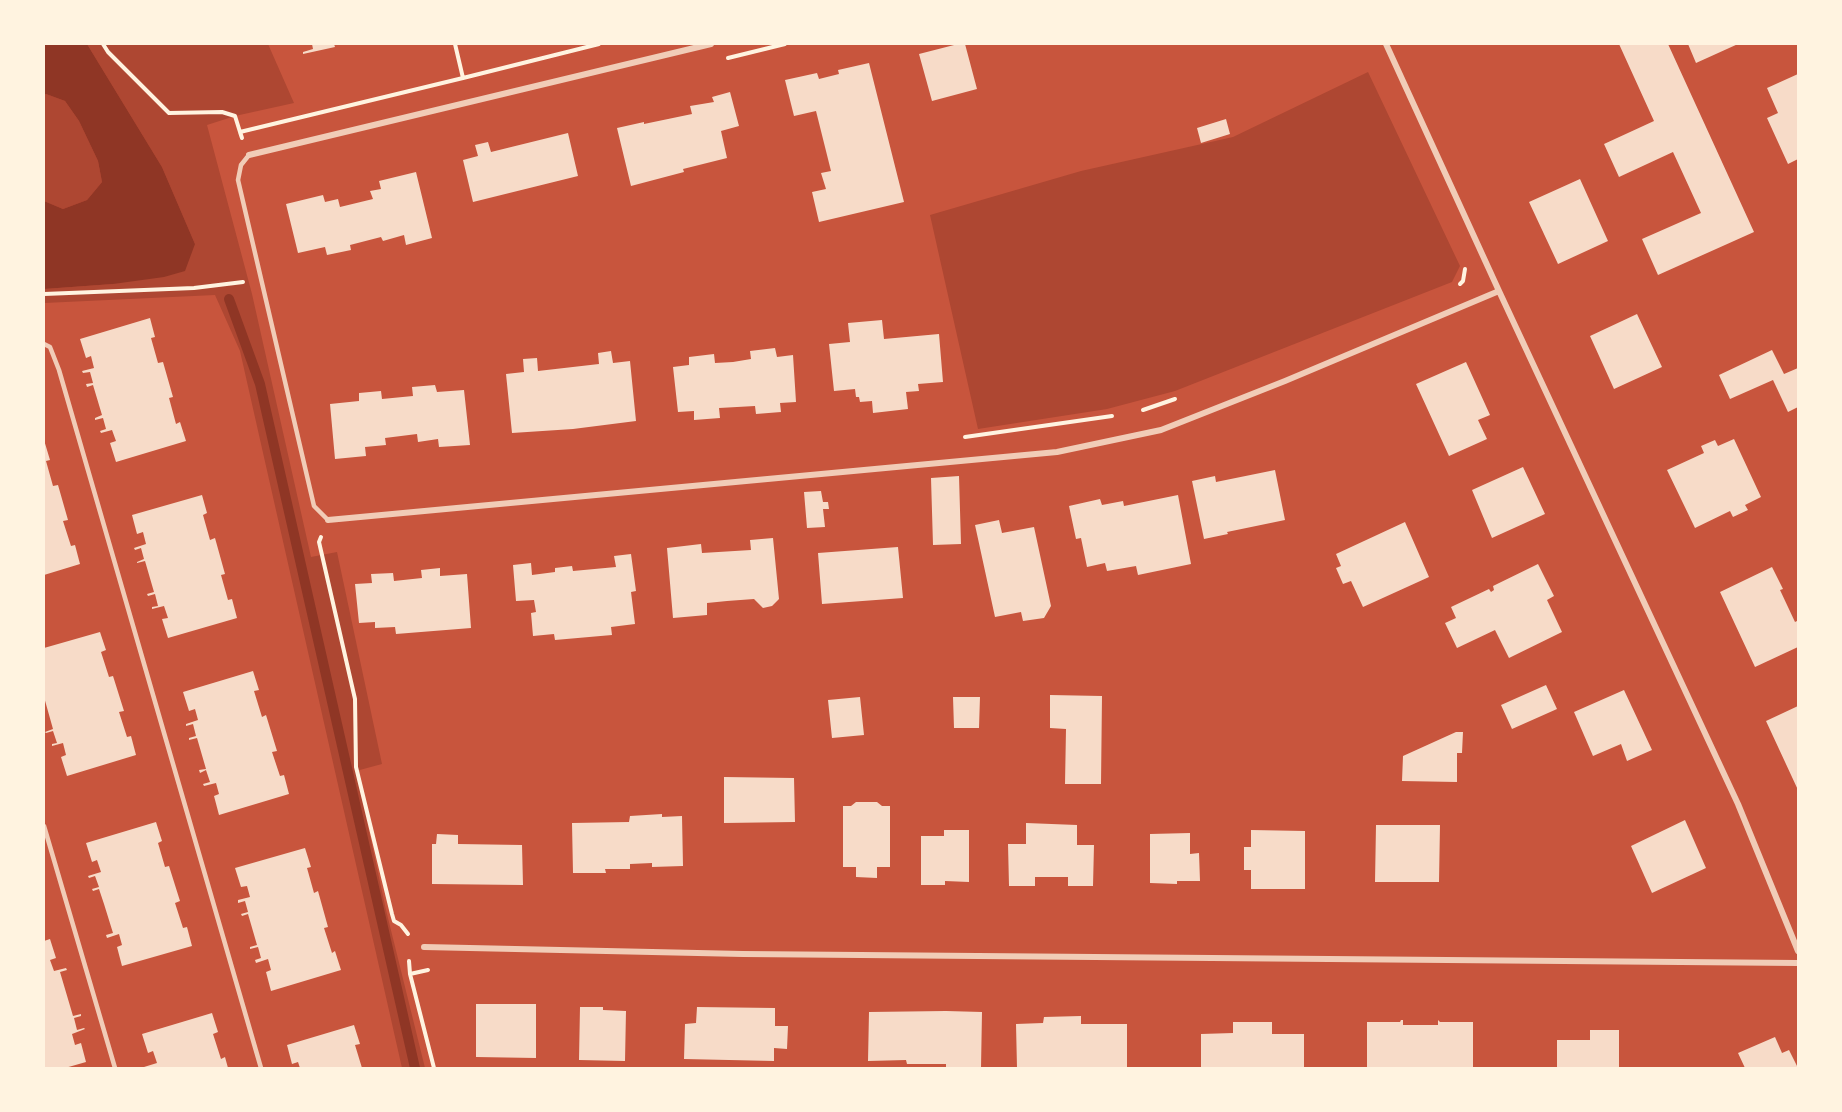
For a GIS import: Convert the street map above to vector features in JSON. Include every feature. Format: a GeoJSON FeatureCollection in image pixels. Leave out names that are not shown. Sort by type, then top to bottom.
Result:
{"type":"FeatureCollection","features":[{"type":"Feature","properties":{"kind":"street"},"geometry":{"type":"LineString","coordinates":[[249,155],[711,44]]}},
{"type":"Feature","properties":{"kind":"street"},"geometry":{"type":"LineString","coordinates":[[1386,44],[1498,291],[1738,804],[1798,951]]}},
{"type":"Feature","properties":{"kind":"street"},"geometry":{"type":"LineString","coordinates":[[328,520],[1057,452],[1161,430],[1285,381],[1498,291]]}},
{"type":"Feature","properties":{"kind":"street"},"geometry":{"type":"LineString","coordinates":[[424,947],[755,954],[1798,963]]}},
{"type":"Feature","properties":{"kind":"lane"},"geometry":{"type":"LineString","coordinates":[[249,155],[241,165],[238,180],[314,506],[328,520]]}},
{"type":"Feature","properties":{"kind":"lane"},"geometry":{"type":"LineString","coordinates":[[44,344],[50,347],[59,370],[261,1068]]}},
{"type":"Feature","properties":{"kind":"lane"},"geometry":{"type":"LineString","coordinates":[[44,825],[115,1068]]}},
{"type":"Feature","properties":{"kind":"path"},"geometry":{"type":"LineString","coordinates":[[103,44],[108,52],[169,113],[222,112],[235,116],[240,132]]}},
{"type":"Feature","properties":{"kind":"path"},"geometry":{"type":"LineString","coordinates":[[455,44],[464,78],[599,44]]}},
{"type":"Feature","properties":{"kind":"path"},"geometry":{"type":"LineString","coordinates":[[1458,286],[1463,281],[1465,265]]}},
{"type":"Feature","properties":{"kind":"path"},"geometry":{"type":"LineString","coordinates":[[44,294],[194,288],[262,280]]}},
{"type":"Feature","properties":{"kind":"path"},"geometry":{"type":"LineString","coordinates":[[1134,413],[1179,398]]}},
{"type":"Feature","properties":{"kind":"path"},"geometry":{"type":"LineString","coordinates":[[963,437],[1122,415]]}},
{"type":"Feature","properties":{"kind":"path"},"geometry":{"type":"LineString","coordinates":[[328,520],[319,542],[355,699],[356,767],[394,921],[401,925],[408,934],[412,955],[409,964],[410,974],[434,1068]]}},
{"type":"Feature","properties":{"kind":"path"},"geometry":{"type":"LineString","coordinates":[[412,955],[424,947]]}},
{"type":"Feature","properties":{"kind":"shaded area"},"geometry":{"type":"Polygon","coordinates":[[[44,44],[87,44],[162,167],[195,244],[185,271],[164,277],[113,284],[44,289],[44,201],[63,209],[87,200],[102,182],[98,161],[79,121],[65,101],[44,95],[44,44]]]}},
{"type":"Feature","properties":{"kind":"shaded area"},"geometry":{"type":"Polygon","coordinates":[[[87,44],[268,44],[294,103],[235,116],[207,125],[252,294],[311,557],[337,552],[382,764],[356,771],[386,910],[425,1068],[402,1068],[240,351],[215,295],[44,303],[44,289],[113,284],[195,244],[162,167],[87,44]]]}},
{"type":"Feature","properties":{"kind":"shaded area"},"geometry":{"type":"Polygon","coordinates":[[[1368,72],[1460,266],[1452,282],[1175,391],[1107,409],[978,429],[930,215],[1081,171],[1233,137],[1368,72]]]}},
{"type":"Feature","properties":{"kind":"shaded area"},"geometry":{"type":"Polygon","coordinates":[[[44,95],[65,101],[79,121],[98,161],[102,182],[87,200],[63,209],[44,201],[44,95]]]}},
{"type":"Feature","properties":{"kind":"building"},"geometry":{"type":"Polygon","coordinates":[[[312,44],[334,44],[335,47],[303,54],[313,49],[312,44]]]}},
{"type":"Feature","properties":{"kind":"building"},"geometry":{"type":"Polygon","coordinates":[[[965,44],[977,89],[932,101],[919,54],[965,44]]]}},
{"type":"Feature","properties":{"kind":"building"},"geometry":{"type":"Polygon","coordinates":[[[1619,44],[1668,44],[1754,232],[1658,275],[1642,239],[1701,213],[1673,152],[1619,177],[1604,144],[1654,121],[1619,44]]]}},
{"type":"Feature","properties":{"kind":"building"},"geometry":{"type":"Polygon","coordinates":[[[1688,44],[1738,44],[1696,63],[1688,44]]]}},
{"type":"Feature","properties":{"kind":"building"},"geometry":{"type":"Polygon","coordinates":[[[869,63],[904,202],[819,222],[812,192],[826,189],[821,173],[831,171],[816,111],[794,116],[785,80],[817,73],[819,79],[839,74],[838,70],[869,63]]]}},
{"type":"Feature","properties":{"kind":"building"},"geometry":{"type":"Polygon","coordinates":[[[1798,74],[1798,159],[1788,164],[1767,118],[1778,113],[1767,88],[1798,74]]]}},
{"type":"Feature","properties":{"kind":"building"},"geometry":{"type":"Polygon","coordinates":[[[730,92],[739,126],[721,131],[727,158],[631,186],[617,128],[692,114],[690,106],[714,102],[712,97],[730,92]]]}},
{"type":"Feature","properties":{"kind":"building"},"geometry":{"type":"Polygon","coordinates":[[[1226,119],[1230,134],[1201,143],[1197,128],[1226,119]]]}},
{"type":"Feature","properties":{"kind":"building"},"geometry":{"type":"Polygon","coordinates":[[[568,133],[578,176],[473,202],[463,160],[478,156],[475,145],[488,142],[491,152],[568,133]]]}},
{"type":"Feature","properties":{"kind":"building"},"geometry":{"type":"Polygon","coordinates":[[[416,172],[432,238],[406,245],[404,235],[383,241],[381,237],[350,245],[351,250],[327,255],[325,247],[298,253],[286,204],[323,195],[325,202],[338,199],[340,207],[373,199],[370,191],[381,189],[379,181],[416,172]]]}},
{"type":"Feature","properties":{"kind":"building"},"geometry":{"type":"Polygon","coordinates":[[[1580,179],[1608,241],[1558,264],[1529,202],[1580,179]]]}},
{"type":"Feature","properties":{"kind":"building"},"geometry":{"type":"Polygon","coordinates":[[[1637,314],[1662,367],[1614,389],[1590,336],[1637,314]]]}},
{"type":"Feature","properties":{"kind":"building"},"geometry":{"type":"Polygon","coordinates":[[[150,318],[155,337],[151,338],[158,363],[163,362],[173,397],[169,398],[176,424],[180,422],[186,441],[116,462],[110,443],[116,441],[112,430],[101,433],[100,431],[106,429],[103,418],[95,420],[102,415],[93,385],[87,387],[86,384],[93,383],[90,372],[83,373],[82,371],[94,368],[91,356],[86,358],[80,339],[150,318]]]}},
{"type":"Feature","properties":{"kind":"building"},"geometry":{"type":"Polygon","coordinates":[[[882,320],[884,339],[939,334],[943,382],[918,384],[919,391],[906,392],[908,409],[873,413],[872,401],[860,402],[859,397],[856,397],[855,389],[834,391],[829,344],[850,342],[848,323],[882,320]]]}},
{"type":"Feature","properties":{"kind":"building"},"geometry":{"type":"Polygon","coordinates":[[[775,348],[777,357],[793,355],[796,402],[780,403],[781,412],[756,414],[755,406],[719,408],[720,418],[694,420],[694,411],[678,412],[673,367],[689,365],[689,357],[714,354],[715,363],[733,362],[751,359],[750,351],[775,348]]]}},
{"type":"Feature","properties":{"kind":"building"},"geometry":{"type":"Polygon","coordinates":[[[1772,350],[1784,374],[1798,368],[1798,407],[1788,412],[1773,380],[1730,399],[1719,375],[1772,350]]]}},
{"type":"Feature","properties":{"kind":"building"},"geometry":{"type":"Polygon","coordinates":[[[611,351],[613,363],[630,361],[636,421],[573,429],[512,433],[506,374],[524,372],[523,359],[537,358],[538,371],[599,364],[598,353],[611,351]]]}},
{"type":"Feature","properties":{"kind":"building"},"geometry":{"type":"Polygon","coordinates":[[[1466,362],[1490,415],[1478,420],[1487,439],[1449,456],[1416,384],[1466,362]]]}},
{"type":"Feature","properties":{"kind":"building"},"geometry":{"type":"Polygon","coordinates":[[[435,385],[437,392],[464,390],[470,445],[439,447],[438,439],[418,442],[417,434],[385,438],[386,445],[365,447],[366,456],[335,459],[330,404],[359,401],[359,393],[381,391],[382,399],[413,396],[412,387],[435,385]]]}},
{"type":"Feature","properties":{"kind":"building"},"geometry":{"type":"Polygon","coordinates":[[[1734,439],[1761,497],[1745,505],[1748,510],[1733,517],[1730,511],[1695,528],[1667,470],[1704,453],[1701,446],[1715,440],[1718,446],[1734,439]]]}},
{"type":"Feature","properties":{"kind":"building"},"geometry":{"type":"Polygon","coordinates":[[[44,440],[50,460],[46,461],[53,486],[58,485],[68,520],[63,521],[71,546],[75,545],[80,564],[44,575],[44,440]]]}},
{"type":"Feature","properties":{"kind":"building"},"geometry":{"type":"Polygon","coordinates":[[[1523,467],[1545,514],[1492,538],[1472,490],[1523,467]]]}},
{"type":"Feature","properties":{"kind":"building"},"geometry":{"type":"Polygon","coordinates":[[[1275,470],[1285,520],[1204,539],[1192,481],[1215,476],[1216,482],[1275,470]]]}},
{"type":"Feature","properties":{"kind":"building"},"geometry":{"type":"Polygon","coordinates":[[[959,476],[961,544],[933,545],[931,478],[959,476]]]}},
{"type":"Feature","properties":{"kind":"building"},"geometry":{"type":"Polygon","coordinates":[[[821,491],[823,502],[828,502],[829,509],[823,509],[825,527],[807,528],[804,492],[821,491]]]}},
{"type":"Feature","properties":{"kind":"building"},"geometry":{"type":"Polygon","coordinates":[[[202,495],[207,513],[203,515],[210,540],[215,538],[225,574],[221,575],[228,600],[232,599],[237,618],[168,638],[162,619],[168,618],[164,606],[152,609],[158,606],[155,594],[148,596],[147,594],[154,592],[145,561],[137,563],[144,559],[141,548],[135,550],[134,548],[146,544],[143,532],[137,534],[132,515],[202,495]]]}},
{"type":"Feature","properties":{"kind":"building"},"geometry":{"type":"Polygon","coordinates":[[[1178,495],[1191,564],[1138,575],[1136,566],[1107,571],[1105,563],[1087,567],[1081,538],[1076,539],[1069,506],[1100,499],[1102,505],[1123,501],[1124,506],[1178,495]]]}},
{"type":"Feature","properties":{"kind":"building"},"geometry":{"type":"Polygon","coordinates":[[[999,520],[1002,533],[1034,527],[1051,606],[1044,618],[1023,621],[1021,612],[995,617],[975,525],[999,520]]]}},
{"type":"Feature","properties":{"kind":"building"},"geometry":{"type":"Polygon","coordinates":[[[1405,522],[1429,577],[1363,607],[1351,581],[1343,584],[1336,568],[1341,566],[1336,554],[1405,522]]]}},
{"type":"Feature","properties":{"kind":"building"},"geometry":{"type":"Polygon","coordinates":[[[773,538],[779,599],[772,606],[763,608],[754,599],[707,603],[707,615],[673,618],[667,548],[701,544],[702,553],[751,550],[750,540],[773,538]]]}},
{"type":"Feature","properties":{"kind":"building"},"geometry":{"type":"Polygon","coordinates":[[[898,547],[903,598],[822,604],[818,553],[898,547]]]}},
{"type":"Feature","properties":{"kind":"building"},"geometry":{"type":"Polygon","coordinates":[[[631,554],[636,591],[631,592],[635,624],[611,627],[612,635],[555,640],[554,634],[533,636],[531,613],[536,612],[534,600],[516,601],[513,565],[531,563],[532,575],[555,572],[555,568],[572,566],[573,571],[616,567],[614,556],[631,554]]]}},
{"type":"Feature","properties":{"kind":"building"},"geometry":{"type":"Polygon","coordinates":[[[1538,564],[1554,596],[1547,600],[1562,632],[1509,658],[1495,630],[1457,648],[1445,623],[1456,618],[1451,607],[1489,589],[1491,592],[1494,590],[1493,586],[1538,564]]]}},
{"type":"Feature","properties":{"kind":"building"},"geometry":{"type":"Polygon","coordinates":[[[1772,567],[1783,589],[1780,590],[1795,622],[1798,623],[1798,647],[1755,667],[1720,592],[1772,567]]]}},
{"type":"Feature","properties":{"kind":"building"},"geometry":{"type":"Polygon","coordinates":[[[440,568],[440,576],[467,574],[471,628],[396,634],[395,627],[375,628],[375,622],[359,623],[355,584],[372,583],[371,574],[393,573],[394,581],[422,578],[421,570],[440,568]]]}},
{"type":"Feature","properties":{"kind":"building"},"geometry":{"type":"Polygon","coordinates":[[[100,632],[106,650],[101,652],[109,677],[113,676],[124,711],[119,712],[127,737],[131,736],[136,755],[67,776],[61,757],[66,755],[63,743],[52,746],[57,743],[53,731],[45,732],[53,729],[44,697],[44,648],[100,632]]]}},
{"type":"Feature","properties":{"kind":"building"},"geometry":{"type":"Polygon","coordinates":[[[253,671],[259,690],[254,691],[262,717],[266,715],[277,751],[272,752],[280,776],[284,775],[289,794],[219,815],[214,796],[219,794],[216,783],[204,786],[203,784],[210,782],[206,770],[200,773],[199,770],[206,769],[197,738],[189,740],[196,736],[193,724],[186,726],[186,724],[198,720],[195,709],[189,711],[183,692],[253,671]]]}},
{"type":"Feature","properties":{"kind":"building"},"geometry":{"type":"Polygon","coordinates":[[[1546,685],[1557,709],[1512,729],[1501,705],[1546,685]]]}},
{"type":"Feature","properties":{"kind":"building"},"geometry":{"type":"Polygon","coordinates":[[[1624,690],[1652,750],[1627,761],[1621,744],[1593,756],[1574,712],[1624,690]]]}},
{"type":"Feature","properties":{"kind":"building"},"geometry":{"type":"Polygon","coordinates":[[[1050,695],[1102,696],[1101,784],[1065,784],[1066,729],[1050,728],[1050,695]]]}},
{"type":"Feature","properties":{"kind":"building"},"geometry":{"type":"Polygon","coordinates":[[[860,697],[864,735],[832,738],[828,700],[860,697]]]}},
{"type":"Feature","properties":{"kind":"building"},"geometry":{"type":"Polygon","coordinates":[[[953,697],[980,697],[979,728],[954,728],[953,697]]]}},
{"type":"Feature","properties":{"kind":"building"},"geometry":{"type":"Polygon","coordinates":[[[1798,706],[1798,790],[1766,721],[1798,706]]]}},
{"type":"Feature","properties":{"kind":"building"},"geometry":{"type":"Polygon","coordinates":[[[1456,732],[1463,732],[1462,753],[1457,753],[1457,782],[1402,781],[1403,756],[1456,732]]]}},
{"type":"Feature","properties":{"kind":"building"},"geometry":{"type":"Polygon","coordinates":[[[724,777],[794,778],[795,822],[724,823],[724,777]]]}},
{"type":"Feature","properties":{"kind":"building"},"geometry":{"type":"Polygon","coordinates":[[[856,802],[877,802],[882,806],[890,806],[890,867],[877,867],[877,878],[856,877],[856,867],[843,867],[843,806],[851,806],[856,802]]]}},
{"type":"Feature","properties":{"kind":"building"},"geometry":{"type":"Polygon","coordinates":[[[662,814],[662,817],[682,816],[683,866],[652,867],[652,863],[630,864],[630,869],[605,869],[606,873],[573,873],[572,823],[629,822],[630,816],[662,814]]]}},
{"type":"Feature","properties":{"kind":"building"},"geometry":{"type":"Polygon","coordinates":[[[1685,820],[1706,868],[1652,893],[1631,846],[1685,820]]]}},
{"type":"Feature","properties":{"kind":"building"},"geometry":{"type":"Polygon","coordinates":[[[156,822],[162,841],[158,843],[165,867],[169,866],[180,901],[175,903],[183,928],[187,927],[192,946],[122,966],[117,947],[122,945],[119,934],[107,938],[106,935],[113,933],[99,889],[93,891],[92,889],[99,887],[95,876],[89,878],[88,876],[101,872],[97,860],[92,862],[86,843],[156,822]]]}},
{"type":"Feature","properties":{"kind":"building"},"geometry":{"type":"Polygon","coordinates":[[[1026,823],[1077,825],[1077,845],[1094,845],[1093,886],[1068,886],[1068,877],[1035,877],[1035,886],[1009,886],[1008,844],[1026,844],[1026,823]]]}},
{"type":"Feature","properties":{"kind":"building"},"geometry":{"type":"Polygon","coordinates":[[[1376,825],[1440,825],[1439,882],[1375,882],[1376,825]]]}},
{"type":"Feature","properties":{"kind":"building"},"geometry":{"type":"Polygon","coordinates":[[[944,830],[969,830],[969,882],[945,881],[945,885],[921,885],[921,836],[944,836],[944,830]]]}},
{"type":"Feature","properties":{"kind":"building"},"geometry":{"type":"Polygon","coordinates":[[[1251,830],[1305,831],[1305,889],[1251,889],[1251,870],[1244,870],[1244,847],[1251,847],[1251,830]]]}},
{"type":"Feature","properties":{"kind":"building"},"geometry":{"type":"Polygon","coordinates":[[[1190,833],[1190,854],[1199,853],[1200,881],[1177,881],[1177,884],[1150,883],[1150,834],[1190,833]]]}},
{"type":"Feature","properties":{"kind":"building"},"geometry":{"type":"Polygon","coordinates":[[[437,834],[458,835],[458,844],[522,845],[523,885],[432,884],[432,844],[436,844],[437,834]]]}},
{"type":"Feature","properties":{"kind":"building"},"geometry":{"type":"Polygon","coordinates":[[[305,848],[311,867],[307,868],[314,893],[318,891],[328,927],[324,928],[332,953],[335,951],[341,970],[271,991],[266,972],[271,970],[268,959],[256,963],[255,960],[261,958],[258,947],[250,949],[257,945],[248,914],[242,916],[241,914],[248,912],[245,901],[238,903],[238,900],[250,897],[247,886],[241,887],[235,868],[305,848]]]}},
{"type":"Feature","properties":{"kind":"building"},"geometry":{"type":"Polygon","coordinates":[[[50,939],[56,958],[50,960],[54,971],[66,968],[67,970],[60,972],[73,1016],[81,1014],[74,1018],[77,1030],[85,1029],[72,1034],[75,1045],[81,1043],[86,1062],[65,1068],[44,1068],[44,941],[50,939]]]}},
{"type":"Feature","properties":{"kind":"building"},"geometry":{"type":"Polygon","coordinates":[[[476,1004],[536,1004],[536,1058],[476,1057],[476,1004]]]}},
{"type":"Feature","properties":{"kind":"building"},"geometry":{"type":"Polygon","coordinates":[[[580,1007],[603,1007],[603,1010],[626,1011],[625,1061],[579,1060],[580,1007]]]}},
{"type":"Feature","properties":{"kind":"building"},"geometry":{"type":"Polygon","coordinates":[[[697,1007],[775,1008],[775,1026],[788,1026],[787,1049],[774,1048],[774,1061],[684,1059],[685,1024],[696,1023],[697,1007]]]}},
{"type":"Feature","properties":{"kind":"building"},"geometry":{"type":"Polygon","coordinates":[[[869,1012],[982,1012],[981,1068],[946,1068],[946,1064],[907,1064],[906,1060],[868,1061],[869,1012]]]}},
{"type":"Feature","properties":{"kind":"building"},"geometry":{"type":"Polygon","coordinates":[[[212,1013],[218,1032],[213,1034],[221,1059],[225,1057],[228,1068],[144,1068],[157,1063],[153,1051],[148,1053],[142,1034],[212,1013]]]}},
{"type":"Feature","properties":{"kind":"building"},"geometry":{"type":"Polygon","coordinates":[[[1081,1016],[1081,1024],[1127,1024],[1127,1068],[1017,1068],[1016,1024],[1043,1023],[1044,1017],[1081,1016]]]}},
{"type":"Feature","properties":{"kind":"building"},"geometry":{"type":"Polygon","coordinates":[[[1403,1020],[1403,1025],[1438,1025],[1438,1020],[1440,1022],[1473,1022],[1473,1068],[1367,1068],[1367,1022],[1400,1022],[1403,1020]]]}},
{"type":"Feature","properties":{"kind":"building"},"geometry":{"type":"Polygon","coordinates":[[[1233,1022],[1272,1022],[1272,1034],[1304,1034],[1304,1068],[1201,1068],[1201,1034],[1233,1033],[1233,1022]]]}},
{"type":"Feature","properties":{"kind":"building"},"geometry":{"type":"Polygon","coordinates":[[[354,1025],[360,1044],[355,1045],[362,1068],[300,1068],[298,1062],[292,1064],[287,1045],[354,1025]]]}},
{"type":"Feature","properties":{"kind":"building"},"geometry":{"type":"Polygon","coordinates":[[[1590,1030],[1619,1030],[1619,1068],[1557,1068],[1557,1040],[1590,1040],[1590,1030]]]}},
{"type":"Feature","properties":{"kind":"building"},"geometry":{"type":"Polygon","coordinates":[[[1775,1037],[1782,1053],[1789,1050],[1798,1068],[1745,1068],[1738,1053],[1775,1037]]]}},
{"type":"Feature","properties":{"kind":"waterway"},"geometry":{"type":"LineString","coordinates":[[229,299],[260,384],[415,1068]]}}]}
